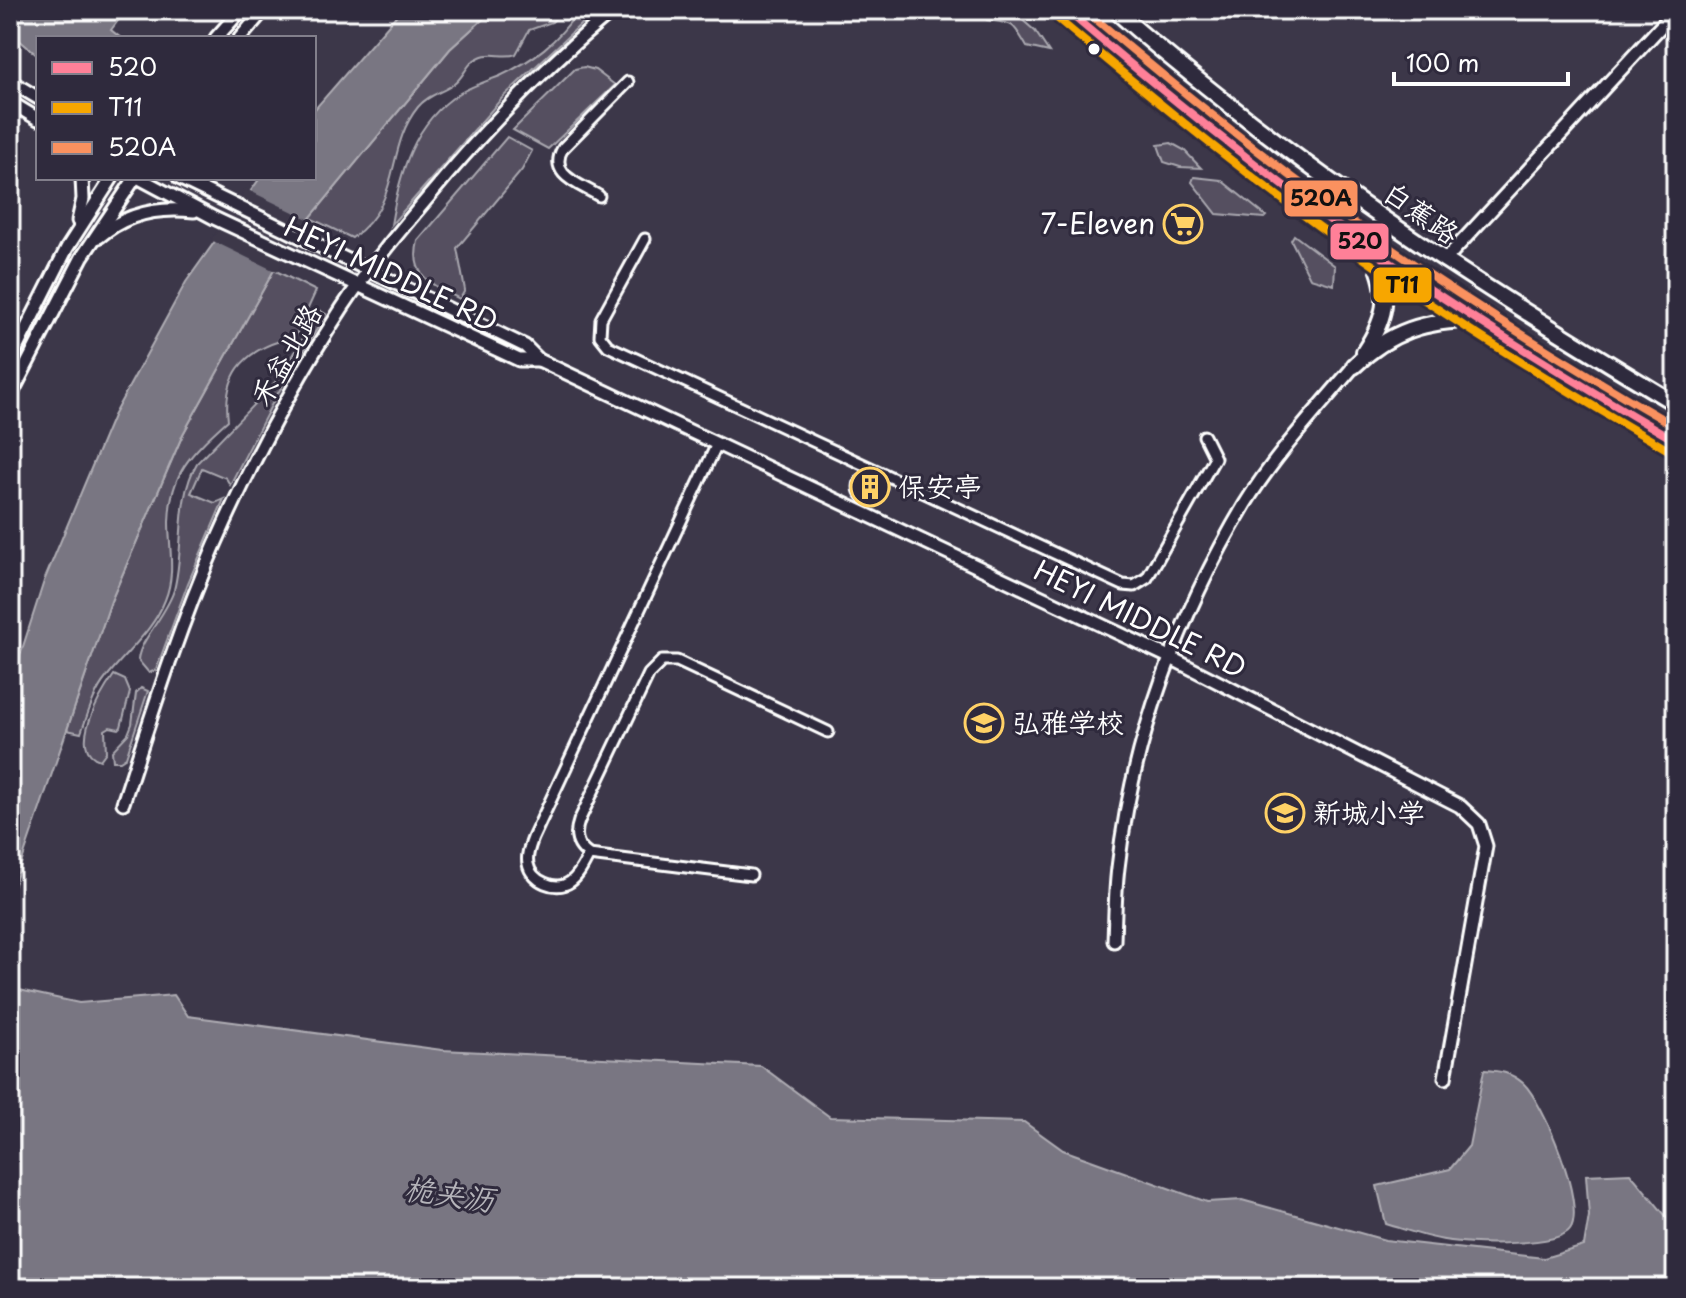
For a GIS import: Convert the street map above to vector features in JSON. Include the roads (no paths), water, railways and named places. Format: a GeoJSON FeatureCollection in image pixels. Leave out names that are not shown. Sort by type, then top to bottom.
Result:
{"type":"FeatureCollection","features":[{"type":"Feature","properties":{"kind":"main road","name":"白蕉路"},"geometry":{"type":"LineString","coordinates":[[1066,10],[1178,103],[1370,248],[1555,371],[1676,441]]}},
{"type":"Feature","properties":{"kind":"main road","name":"白蕉路"},"geometry":{"type":"LineString","coordinates":[[1115,10],[1146,39],[1288,151],[1444,261],[1676,404]]}},
{"type":"Feature","properties":{"kind":"main road"},"geometry":{"type":"LineString","coordinates":[[1354,366],[1371,342],[1384,308],[1385,285],[1370,248]]}},
{"type":"Feature","properties":{"kind":"main road"},"geometry":{"type":"LineString","coordinates":[[1354,366],[1368,352],[1411,328],[1435,322],[1476,320]]}},
{"type":"Feature","properties":{"kind":"street"},"geometry":{"type":"LineString","coordinates":[[218,36],[241,10]]}},
{"type":"Feature","properties":{"kind":"street"},"geometry":{"type":"LineString","coordinates":[[242,36],[264,10]]}},
{"type":"Feature","properties":{"kind":"street","name":"禾益北路"},"geometry":{"type":"LineString","coordinates":[[123,803],[164,676],[214,547],[274,423],[358,286],[492,124],[614,10]]}},
{"type":"Feature","properties":{"kind":"street"},"geometry":{"type":"LineString","coordinates":[[1444,261],[1676,10]]}},
{"type":"Feature","properties":{"kind":"street"},"geometry":{"type":"LineString","coordinates":[[10,81],[36,97]]}},
{"type":"Feature","properties":{"kind":"street"},"geometry":{"type":"LineString","coordinates":[[599,196],[561,172],[557,165],[558,156],[628,82]]}},
{"type":"Feature","properties":{"kind":"street"},"geometry":{"type":"LineString","coordinates":[[10,102],[36,118]]}},
{"type":"Feature","properties":{"kind":"street"},"geometry":{"type":"LineString","coordinates":[[10,361],[67,248],[80,215],[82,180]]}},
{"type":"Feature","properties":{"kind":"street"},"geometry":{"type":"LineString","coordinates":[[67,248],[111,180]]}},
{"type":"Feature","properties":{"kind":"street"},"geometry":{"type":"LineString","coordinates":[[10,397],[82,257],[136,180]]}},
{"type":"Feature","properties":{"kind":"street","name":"HEYI MIDDLE RD"},"geometry":{"type":"LineString","coordinates":[[141,180],[307,263],[519,360],[539,360]]}},
{"type":"Feature","properties":{"kind":"street","name":"HEYI MIDDLE RD"},"geometry":{"type":"LineString","coordinates":[[183,180],[525,346],[539,360],[1169,657],[1460,806],[1479,824],[1486,846],[1445,1078]]}},
{"type":"Feature","properties":{"kind":"street"},"geometry":{"type":"LineString","coordinates":[[201,180],[223,199]]}},
{"type":"Feature","properties":{"kind":"street"},"geometry":{"type":"LineString","coordinates":[[82,257],[108,229],[142,213],[178,209],[214,218]]}},
{"type":"Feature","properties":{"kind":"street"},"geometry":{"type":"LineString","coordinates":[[645,239],[601,319],[599,332],[605,343],[850,460],[861,461],[877,473],[1131,586],[1147,578],[1215,458],[1204,436]]}},
{"type":"Feature","properties":{"kind":"street"},"geometry":{"type":"LineString","coordinates":[[1114,941],[1118,867],[1131,796],[1147,724],[1169,657],[1204,579],[1246,502],[1354,366]]}},
{"type":"Feature","properties":{"kind":"street"},"geometry":{"type":"LineString","coordinates":[[589,855],[573,881],[558,886],[540,880],[531,872],[528,863],[533,838],[717,444]]}},
{"type":"Feature","properties":{"kind":"street"},"geometry":{"type":"LineString","coordinates":[[877,473],[880,491],[872,498],[865,497],[858,488],[860,481],[877,473]]}},
{"type":"Feature","properties":{"kind":"street"},"geometry":{"type":"LineString","coordinates":[[858,510],[865,497]]}},
{"type":"Feature","properties":{"kind":"street"},"geometry":{"type":"LineString","coordinates":[[751,875],[589,855],[576,841],[577,826],[649,674],[662,661],[681,663],[828,732]]}},
{"type":"Feature","properties":{"kind":"water"},"geometry":{"type":"Polygon","coordinates":[[[10,10],[126,10],[111,30],[118,36],[36,36],[36,54],[11,33],[10,10]]]}},
{"type":"Feature","properties":{"kind":"water"},"geometry":{"type":"Polygon","coordinates":[[[401,10],[493,10],[450,49],[310,218],[274,270],[183,434],[111,601],[10,896],[10,687],[44,581],[113,416],[186,282],[259,180],[316,180],[316,108],[401,10]]]}},
{"type":"Feature","properties":{"kind":"water","name":"桅夹沥"},"geometry":{"type":"Polygon","coordinates":[[[10,988],[79,1003],[174,995],[188,1016],[442,1050],[761,1066],[830,1117],[1024,1122],[1063,1150],[1207,1202],[1242,1200],[1385,1240],[1544,1258],[1584,1246],[1589,1216],[1586,1175],[1630,1173],[1676,1228],[1676,1288],[10,1288],[10,988]]]}},
{"type":"Feature","properties":{"kind":"water"},"geometry":{"type":"Polygon","coordinates":[[[1484,1070],[1505,1073],[1518,1079],[1541,1110],[1568,1177],[1574,1217],[1570,1229],[1550,1239],[1478,1243],[1435,1238],[1386,1224],[1377,1186],[1450,1169],[1469,1146],[1484,1070]]]}},
{"type":"Feature","properties":{"kind":"place","name":"7-Eleven"},"geometry":{"type":"Point","coordinates":[1183,224]}},
{"type":"Feature","properties":{"kind":"place","name":"保安亭"},"geometry":{"type":"Point","coordinates":[870,487]}},
{"type":"Feature","properties":{"kind":"place","name":"弘雅学校"},"geometry":{"type":"Point","coordinates":[984,723]}},
{"type":"Feature","properties":{"kind":"place","name":"新城小学"},"geometry":{"type":"Point","coordinates":[1285,813]}}]}
